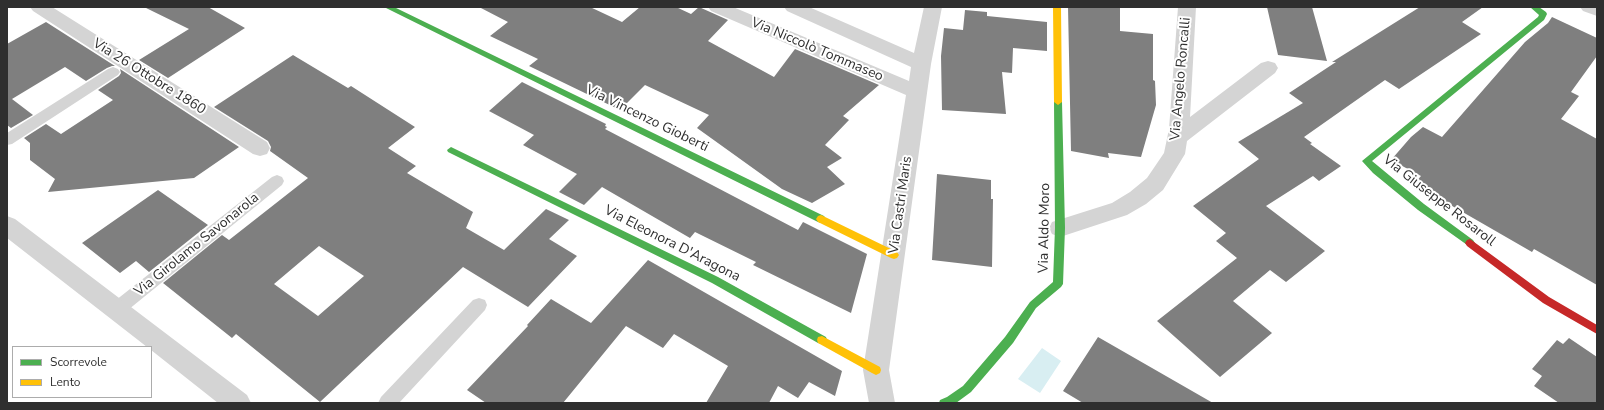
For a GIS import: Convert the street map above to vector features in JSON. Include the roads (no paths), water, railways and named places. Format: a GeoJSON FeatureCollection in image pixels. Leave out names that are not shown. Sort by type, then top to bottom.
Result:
{"type":"FeatureCollection","features":[{"type":"Feature","properties":{"kind":"street","name":"Via 26 Ottobre 1860"},"geometry":{"type":"LineString","coordinates":[[39,7],[260,148]]}},
{"type":"Feature","properties":{"kind":"street","name":"Via Vincenzo Gioberti"},"geometry":{"type":"LineString","coordinates":[[388,7],[894,255]]}},
{"type":"Feature","properties":{"kind":"street","name":"Via Niccolò Tommaseo"},"geometry":{"type":"LineString","coordinates":[[717,7],[917,92]]}},
{"type":"Feature","properties":{"kind":"street"},"geometry":{"type":"LineString","coordinates":[[793,7],[921,64]]}},
{"type":"Feature","properties":{"kind":"street","name":"Via Castri Maris"},"geometry":{"type":"LineString","coordinates":[[882,403],[876,370],[921,64],[933,7]]}},
{"type":"Feature","properties":{"kind":"street","name":"Via Aldo Moro"},"geometry":{"type":"LineString","coordinates":[[944,403],[950,401],[967,389],[1009,340],[1033,305],[1058,284],[1060,228],[1057,7]]}},
{"type":"Feature","properties":{"kind":"street","name":"Via Angelo Roncalli"},"geometry":{"type":"LineString","coordinates":[[1060,228],[1119,209],[1144,193],[1155,184],[1174,154],[1178,137],[1187,7]]}},
{"type":"Feature","properties":{"kind":"street","name":"Via Giuseppe Rosaroll"},"geometry":{"type":"LineString","coordinates":[[1534,7],[1543,14],[1541,18],[1366,161],[1376,172],[1421,207],[1546,300],[1597,330]]}},
{"type":"Feature","properties":{"kind":"street"},"geometry":{"type":"LineString","coordinates":[[1589,7],[1597,10]]}},
{"type":"Feature","properties":{"kind":"street"},"geometry":{"type":"LineString","coordinates":[[1178,137],[1268,68]]}},
{"type":"Feature","properties":{"kind":"street","name":"Via Eleonora D'Aragona"},"geometry":{"type":"LineString","coordinates":[[451,150],[715,280],[876,370]]}},
{"type":"Feature","properties":{"kind":"street"},"geometry":{"type":"LineString","coordinates":[[7,225],[238,403]]}},
{"type":"Feature","properties":{"kind":"lane"},"geometry":{"type":"LineString","coordinates":[[7,140],[112,72]]}},
{"type":"Feature","properties":{"kind":"lane","name":"Via Girolamo Savonarola"},"geometry":{"type":"LineString","coordinates":[[117,309],[277,181]]}},
{"type":"Feature","properties":{"kind":"lane"},"geometry":{"type":"LineString","coordinates":[[387,403],[480,305]]}}]}
